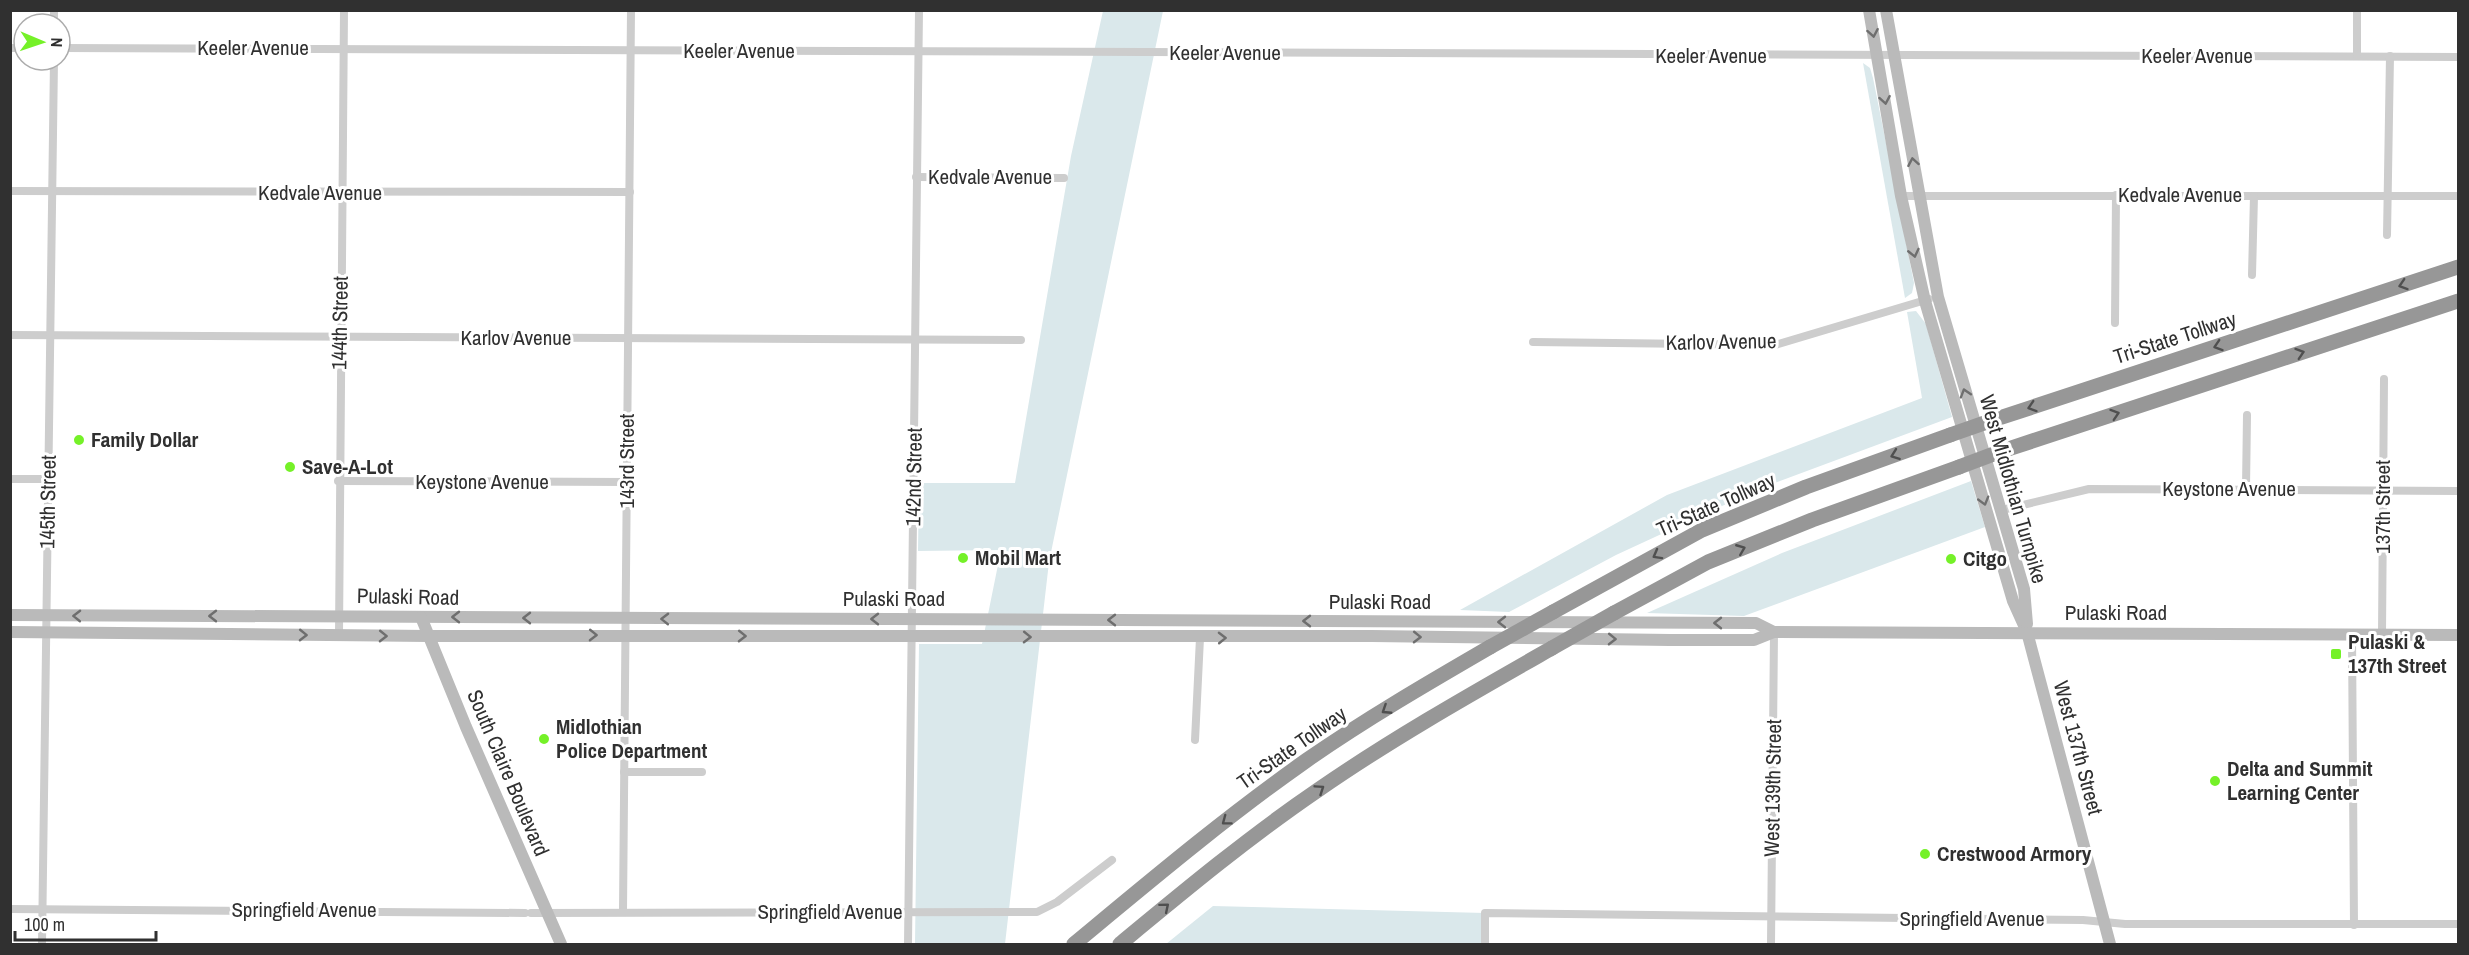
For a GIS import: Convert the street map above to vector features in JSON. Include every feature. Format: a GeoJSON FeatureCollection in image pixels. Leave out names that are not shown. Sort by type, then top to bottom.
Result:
{"type":"FeatureCollection","features":[{"type":"Feature","properties":{"kind":"highway","name":"Tri-State Tollway"},"geometry":{"type":"LineString","coordinates":[[1074,945],[1197,842],[1308,760],[1490,647],[1702,530],[1806,487],[1990,421],[2458,267]]}},
{"type":"Feature","properties":{"kind":"highway"},"geometry":{"type":"LineString","coordinates":[[1120,945],[1207,872],[1317,790],[1432,717],[1708,562],[1812,520],[1999,452],[2458,302]]}},
{"type":"Feature","properties":{"kind":"main road","name":"West Midlothian Turnpike"},"geometry":{"type":"LineString","coordinates":[[1869,10],[1901,196],[1925,301],[2013,601],[2027,632]]}},
{"type":"Feature","properties":{"kind":"main road","name":"West Midlothian Turnpike"},"geometry":{"type":"LineString","coordinates":[[1886,10],[1938,297],[2024,589],[2027,632]]}},
{"type":"Feature","properties":{"kind":"main road","name":"Pulaski Road"},"geometry":{"type":"LineString","coordinates":[[10,615],[1756,623],[1774,632]]}},
{"type":"Feature","properties":{"kind":"main road","name":"South Claire Boulevard"},"geometry":{"type":"LineString","coordinates":[[421,617],[561,945]]}},
{"type":"Feature","properties":{"kind":"main road","name":"Pulaski Road"},"geometry":{"type":"LineString","coordinates":[[10,632],[428,636],[1200,638],[1372,636],[1754,640],[1774,632],[2458,635]]}},
{"type":"Feature","properties":{"kind":"main road","name":"West 137th Street"},"geometry":{"type":"LineString","coordinates":[[2027,632],[2110,945]]}},
{"type":"Feature","properties":{"kind":"street","name":"144th Street"},"geometry":{"type":"LineString","coordinates":[[339,635],[338,481],[344,10]]}},
{"type":"Feature","properties":{"kind":"street","name":"143rd Street"},"geometry":{"type":"LineString","coordinates":[[623,911],[632,10]]}},
{"type":"Feature","properties":{"kind":"street","name":"142nd Street"},"geometry":{"type":"LineString","coordinates":[[908,945],[919,10]]}},
{"type":"Feature","properties":{"kind":"street"},"geometry":{"type":"LineString","coordinates":[[2357,10],[2357,55]]}},
{"type":"Feature","properties":{"kind":"street","name":"Keeler Avenue"},"geometry":{"type":"LineString","coordinates":[[72,48],[2458,57]]}},
{"type":"Feature","properties":{"kind":"street"},"geometry":{"type":"LineString","coordinates":[[2387,235],[2386,196],[2391,56]]}},
{"type":"Feature","properties":{"kind":"street","name":"145th Street"},"geometry":{"type":"LineString","coordinates":[[42,945],[54,72]]}},
{"type":"Feature","properties":{"kind":"street","name":"Kedvale Avenue"},"geometry":{"type":"LineString","coordinates":[[916,177],[1064,178]]}},
{"type":"Feature","properties":{"kind":"street","name":"Kedvale Avenue"},"geometry":{"type":"LineString","coordinates":[[10,191],[341,194],[630,192]]}},
{"type":"Feature","properties":{"kind":"street"},"geometry":{"type":"LineString","coordinates":[[2115,323],[2116,195]]}},
{"type":"Feature","properties":{"kind":"street","name":"Kedvale Avenue"},"geometry":{"type":"LineString","coordinates":[[1901,196],[2458,196]]}},
{"type":"Feature","properties":{"kind":"street"},"geometry":{"type":"LineString","coordinates":[[2252,275],[2254,196]]}},
{"type":"Feature","properties":{"kind":"street","name":"Karlov Avenue"},"geometry":{"type":"LineString","coordinates":[[1533,342],[1775,345],[1938,297]]}},
{"type":"Feature","properties":{"kind":"street","name":"Karlov Avenue"},"geometry":{"type":"LineString","coordinates":[[10,336],[1021,340]]}},
{"type":"Feature","properties":{"kind":"street","name":"137th Street"},"geometry":{"type":"LineString","coordinates":[[2382,634],[2384,379]]}},
{"type":"Feature","properties":{"kind":"street"},"geometry":{"type":"LineString","coordinates":[[2246,488],[2247,415]]}},
{"type":"Feature","properties":{"kind":"street"},"geometry":{"type":"LineString","coordinates":[[10,479],[49,479]]}},
{"type":"Feature","properties":{"kind":"street","name":"Keystone Avenue"},"geometry":{"type":"LineString","coordinates":[[338,481],[627,482]]}},
{"type":"Feature","properties":{"kind":"street","name":"Keystone Avenue"},"geometry":{"type":"LineString","coordinates":[[2002,510],[2089,489],[2458,490]]}},
{"type":"Feature","properties":{"kind":"street","name":"West 139th Street"},"geometry":{"type":"LineString","coordinates":[[1771,945],[1774,632]]}},
{"type":"Feature","properties":{"kind":"street"},"geometry":{"type":"LineString","coordinates":[[2352,634],[2354,925]]}},
{"type":"Feature","properties":{"kind":"street"},"geometry":{"type":"LineString","coordinates":[[1195,740],[1200,638]]}},
{"type":"Feature","properties":{"kind":"street"},"geometry":{"type":"LineString","coordinates":[[624,772],[702,772]]}},
{"type":"Feature","properties":{"kind":"street","name":"Springfield Avenue"},"geometry":{"type":"LineString","coordinates":[[10,909],[528,913],[623,911],[1037,912],[1057,902],[1112,860]]}},
{"type":"Feature","properties":{"kind":"street","name":"Springfield Avenue"},"geometry":{"type":"LineString","coordinates":[[1485,945],[1485,913],[2354,925],[2458,924]]}},
{"type":"Feature","properties":{"kind":"shaded area"},"geometry":{"type":"Polygon","coordinates":[[[1103,11],[1163,11],[1049,562],[1005,944],[915,944],[919,644],[982,644],[1001,550],[918,551],[919,483],[1015,483],[1071,156],[1103,11]]]}},
{"type":"Feature","properties":{"kind":"shaded area"},"geometry":{"type":"Polygon","coordinates":[[[1863,63],[1870,68],[1873,78],[1914,283],[1912,293],[1905,298],[1863,63]]]}},
{"type":"Feature","properties":{"kind":"shaded area"},"geometry":{"type":"Polygon","coordinates":[[[1916,311],[1926,324],[1952,417],[1761,488],[1616,555],[1509,612],[1460,610],[1667,495],[1922,398],[1907,312],[1916,311]]]}},
{"type":"Feature","properties":{"kind":"shaded area"},"geometry":{"type":"Polygon","coordinates":[[[1971,481],[1985,527],[1744,616],[1647,613],[1782,553],[1971,481]]]}},
{"type":"Feature","properties":{"kind":"shaded area"},"geometry":{"type":"Polygon","coordinates":[[[1213,906],[1485,913],[1485,944],[1166,944],[1213,906]]]}},
{"type":"Feature","properties":{"kind":"place","name":"Family Dollar"},"geometry":{"type":"Point","coordinates":[79,440]}},
{"type":"Feature","properties":{"kind":"place","name":"Save-A-Lot"},"geometry":{"type":"Point","coordinates":[290,467]}},
{"type":"Feature","properties":{"kind":"place","name":"Mobil Mart"},"geometry":{"type":"Point","coordinates":[963,558]}},
{"type":"Feature","properties":{"kind":"place","name":"Citgo"},"geometry":{"type":"Point","coordinates":[1951,559]}},
{"type":"Feature","properties":{"kind":"place","name":"Pulaski & 137th Street"},"geometry":{"type":"Point","coordinates":[2336,654]}},
{"type":"Feature","properties":{"kind":"place","name":"Midlothian Police Department"},"geometry":{"type":"Point","coordinates":[544,739]}},
{"type":"Feature","properties":{"kind":"place","name":"Delta and Summit Learning Center"},"geometry":{"type":"Point","coordinates":[2215,781]}},
{"type":"Feature","properties":{"kind":"place","name":"Crestwood Armory"},"geometry":{"type":"Point","coordinates":[1925,854]}}]}
